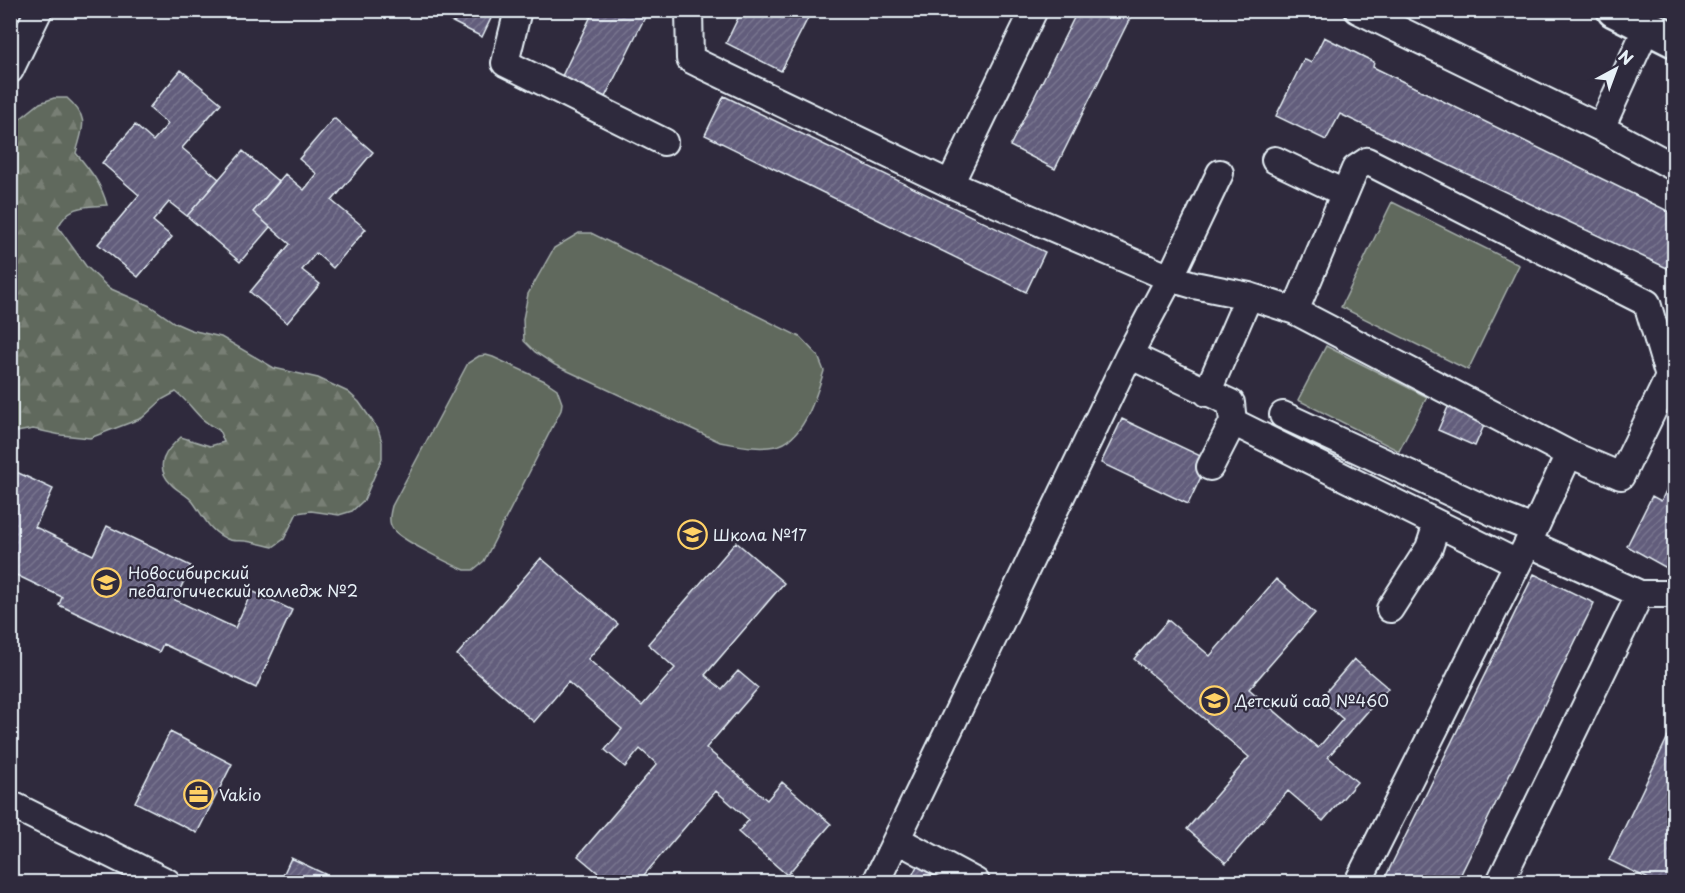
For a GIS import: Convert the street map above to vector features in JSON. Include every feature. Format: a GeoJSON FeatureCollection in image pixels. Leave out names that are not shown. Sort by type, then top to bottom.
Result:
{"type":"FeatureCollection","features":[{"type":"Feature","properties":{"kind":"main road"},"geometry":{"type":"LineString","coordinates":[[1614,10],[1661,33]]}},
{"type":"Feature","properties":{"kind":"street"},"geometry":{"type":"LineString","coordinates":[[10,70],[39,10]]}},
{"type":"Feature","properties":{"kind":"street"},"geometry":{"type":"LineString","coordinates":[[518,10],[505,63],[664,142]]}},
{"type":"Feature","properties":{"kind":"street"},"geometry":{"type":"LineString","coordinates":[[689,10],[690,59],[950,184],[1170,278],[1249,296],[1295,311],[1569,454],[1621,476],[1669,377],[1647,303],[1367,161],[1355,169],[1295,311]]}},
{"type":"Feature","properties":{"kind":"street"},"geometry":{"type":"LineString","coordinates":[[950,184],[1034,10]]}},
{"type":"Feature","properties":{"kind":"street"},"geometry":{"type":"LineString","coordinates":[[1358,10],[1601,128],[1674,167]]}},
{"type":"Feature","properties":{"kind":"street"},"geometry":{"type":"LineString","coordinates":[[1601,128],[1661,33]]}},
{"type":"Feature","properties":{"kind":"street"},"geometry":{"type":"LineString","coordinates":[[1275,160],[1344,193]]}},
{"type":"Feature","properties":{"kind":"street"},"geometry":{"type":"LineString","coordinates":[[876,882],[1129,355],[1170,278],[1220,173]]}},
{"type":"Feature","properties":{"kind":"street"},"geometry":{"type":"LineString","coordinates":[[1207,393],[1249,296]]}},
{"type":"Feature","properties":{"kind":"street"},"geometry":{"type":"LineString","coordinates":[[1129,355],[1231,403],[1233,422],[1210,467]]}},
{"type":"Feature","properties":{"kind":"street"},"geometry":{"type":"LineString","coordinates":[[1283,415],[1503,517],[1526,545]]}},
{"type":"Feature","properties":{"kind":"street"},"geometry":{"type":"LineString","coordinates":[[1233,422],[1437,524],[1526,545],[1640,594],[1674,594]]}},
{"type":"Feature","properties":{"kind":"street"},"geometry":{"type":"LineString","coordinates":[[1359,882],[1569,454]]}},
{"type":"Feature","properties":{"kind":"street"},"geometry":{"type":"LineString","coordinates":[[1390,609],[1429,548],[1437,524]]}},
{"type":"Feature","properties":{"kind":"street"},"geometry":{"type":"LineString","coordinates":[[1500,882],[1640,594]]}},
{"type":"Feature","properties":{"kind":"street"},"geometry":{"type":"LineString","coordinates":[[10,804],[167,882]]}},
{"type":"Feature","properties":{"kind":"street"},"geometry":{"type":"LineString","coordinates":[[898,840],[976,882]]}},
{"type":"Feature","properties":{"kind":"green space"},"geometry":{"type":"Polygon","coordinates":[[[54,98],[67,98],[82,117],[82,129],[76,153],[98,183],[107,205],[72,210],[58,227],[86,266],[109,288],[150,306],[175,323],[191,330],[221,337],[274,368],[318,378],[348,392],[359,402],[378,429],[382,442],[382,458],[364,500],[352,511],[339,515],[311,511],[297,513],[284,539],[273,547],[248,541],[231,540],[221,536],[207,523],[191,499],[171,484],[163,471],[162,465],[166,453],[181,437],[210,446],[224,442],[219,430],[200,417],[176,392],[163,399],[142,418],[90,438],[33,429],[11,433],[11,126],[40,103],[54,98]]]}},
{"type":"Feature","properties":{"kind":"green space"},"geometry":{"type":"Polygon","coordinates":[[[1392,202],[1519,265],[1468,370],[1341,307],[1392,202]]]}},
{"type":"Feature","properties":{"kind":"green space"},"geometry":{"type":"Polygon","coordinates":[[[579,233],[591,233],[800,337],[818,356],[824,371],[808,416],[794,435],[786,442],[769,447],[748,447],[720,442],[555,365],[535,352],[524,341],[523,319],[528,294],[554,248],[579,233]]]}},
{"type":"Feature","properties":{"kind":"green space"},"geometry":{"type":"Polygon","coordinates":[[[1326,346],[1427,397],[1399,451],[1298,400],[1326,346]]]}},
{"type":"Feature","properties":{"kind":"green space"},"geometry":{"type":"Polygon","coordinates":[[[486,355],[545,381],[557,389],[562,403],[561,410],[484,561],[473,570],[465,570],[405,539],[391,526],[390,515],[392,506],[468,363],[479,356],[486,355]]]}},
{"type":"Feature","properties":{"kind":"building"},"geometry":{"type":"Polygon","coordinates":[[[10,10],[23,12],[10,37],[10,10]]]}},
{"type":"Feature","properties":{"kind":"building"},"geometry":{"type":"Polygon","coordinates":[[[429,10],[495,10],[482,37],[429,10]]]}},
{"type":"Feature","properties":{"kind":"building"},"geometry":{"type":"Polygon","coordinates":[[[594,10],[648,11],[605,97],[562,76],[594,10]]]}},
{"type":"Feature","properties":{"kind":"building"},"geometry":{"type":"Polygon","coordinates":[[[742,10],[812,10],[781,71],[726,43],[742,10]]]}},
{"type":"Feature","properties":{"kind":"building"},"geometry":{"type":"Polygon","coordinates":[[[1078,10],[1134,10],[1055,169],[1010,146],[1078,10]]]}},
{"type":"Feature","properties":{"kind":"building"},"geometry":{"type":"Polygon","coordinates":[[[1324,37],[1374,62],[1373,67],[1674,214],[1674,274],[1667,268],[1340,114],[1326,140],[1276,116],[1304,59],[1311,63],[1324,37]]]}},
{"type":"Feature","properties":{"kind":"building"},"geometry":{"type":"Polygon","coordinates":[[[181,70],[221,103],[182,148],[219,179],[187,216],[169,202],[153,221],[172,237],[138,277],[98,244],[139,195],[102,163],[135,125],[153,141],[168,124],[149,108],[181,70]]]}},
{"type":"Feature","properties":{"kind":"building"},"geometry":{"type":"Polygon","coordinates":[[[724,96],[1045,252],[1026,292],[705,135],[724,96]]]}},
{"type":"Feature","properties":{"kind":"building"},"geometry":{"type":"Polygon","coordinates":[[[334,118],[373,152],[332,201],[366,229],[333,268],[316,253],[302,270],[320,284],[287,323],[250,292],[290,244],[253,212],[285,174],[304,190],[317,174],[299,159],[334,118]]]}},
{"type":"Feature","properties":{"kind":"building"},"geometry":{"type":"Polygon","coordinates":[[[243,151],[279,182],[253,212],[270,227],[240,262],[187,216],[243,151]]]}},
{"type":"Feature","properties":{"kind":"building"},"geometry":{"type":"Polygon","coordinates":[[[1449,405],[1486,421],[1475,446],[1438,430],[1449,405]]]}},
{"type":"Feature","properties":{"kind":"building"},"geometry":{"type":"Polygon","coordinates":[[[1122,419],[1209,460],[1188,504],[1101,463],[1122,419]]]}},
{"type":"Feature","properties":{"kind":"building","name":"Новосибирский педагогический колледж №2"},"geometry":{"type":"Polygon","coordinates":[[[10,469],[53,489],[35,527],[93,555],[107,526],[191,566],[175,600],[235,628],[252,591],[292,610],[256,688],[163,644],[159,652],[59,605],[62,597],[10,572],[10,469]]]}},
{"type":"Feature","properties":{"kind":"building"},"geometry":{"type":"Polygon","coordinates":[[[1674,474],[1674,572],[1627,546],[1652,496],[1661,501],[1674,474]]]}},
{"type":"Feature","properties":{"kind":"building"},"geometry":{"type":"Polygon","coordinates":[[[736,542],[784,583],[705,675],[722,689],[738,671],[758,688],[706,748],[767,800],[782,782],[831,824],[787,875],[738,832],[749,820],[716,791],[638,882],[609,882],[578,856],[657,764],[640,749],[625,767],[605,750],[622,729],[568,682],[534,722],[457,655],[541,558],[618,624],[588,659],[642,706],[675,668],[648,644],[736,542]]]}},
{"type":"Feature","properties":{"kind":"building"},"geometry":{"type":"Polygon","coordinates":[[[1534,574],[1594,603],[1457,882],[1383,882],[1534,574]]]}},
{"type":"Feature","properties":{"kind":"building"},"geometry":{"type":"Polygon","coordinates":[[[1276,579],[1315,613],[1249,689],[1318,748],[1343,719],[1320,699],[1354,659],[1388,688],[1328,757],[1357,782],[1323,821],[1288,791],[1226,863],[1187,829],[1249,757],[1134,659],[1168,620],[1210,656],[1276,579]]]}},
{"type":"Feature","properties":{"kind":"building"},"geometry":{"type":"Polygon","coordinates":[[[1674,724],[1674,882],[1655,882],[1609,860],[1674,724]]]}},
{"type":"Feature","properties":{"kind":"building"},"geometry":{"type":"Polygon","coordinates":[[[170,732],[232,764],[197,833],[135,802],[170,732]]]}},
{"type":"Feature","properties":{"kind":"building"},"geometry":{"type":"Polygon","coordinates":[[[291,858],[325,874],[321,882],[280,882],[291,858]]]}},
{"type":"Feature","properties":{"kind":"building"},"geometry":{"type":"Polygon","coordinates":[[[919,862],[959,882],[909,882],[919,862]]]}},
{"type":"Feature","properties":{"kind":"place","name":"Школа №17"},"geometry":{"type":"Point","coordinates":[692,535]}},
{"type":"Feature","properties":{"kind":"place","name":"Новосибирский педагогический колледж №2"},"geometry":{"type":"Point","coordinates":[107,582]}},
{"type":"Feature","properties":{"kind":"place","name":"Детский сад №460"},"geometry":{"type":"Point","coordinates":[1214,701]}},
{"type":"Feature","properties":{"kind":"place","name":"Vakio"},"geometry":{"type":"Point","coordinates":[198,795]}}]}
